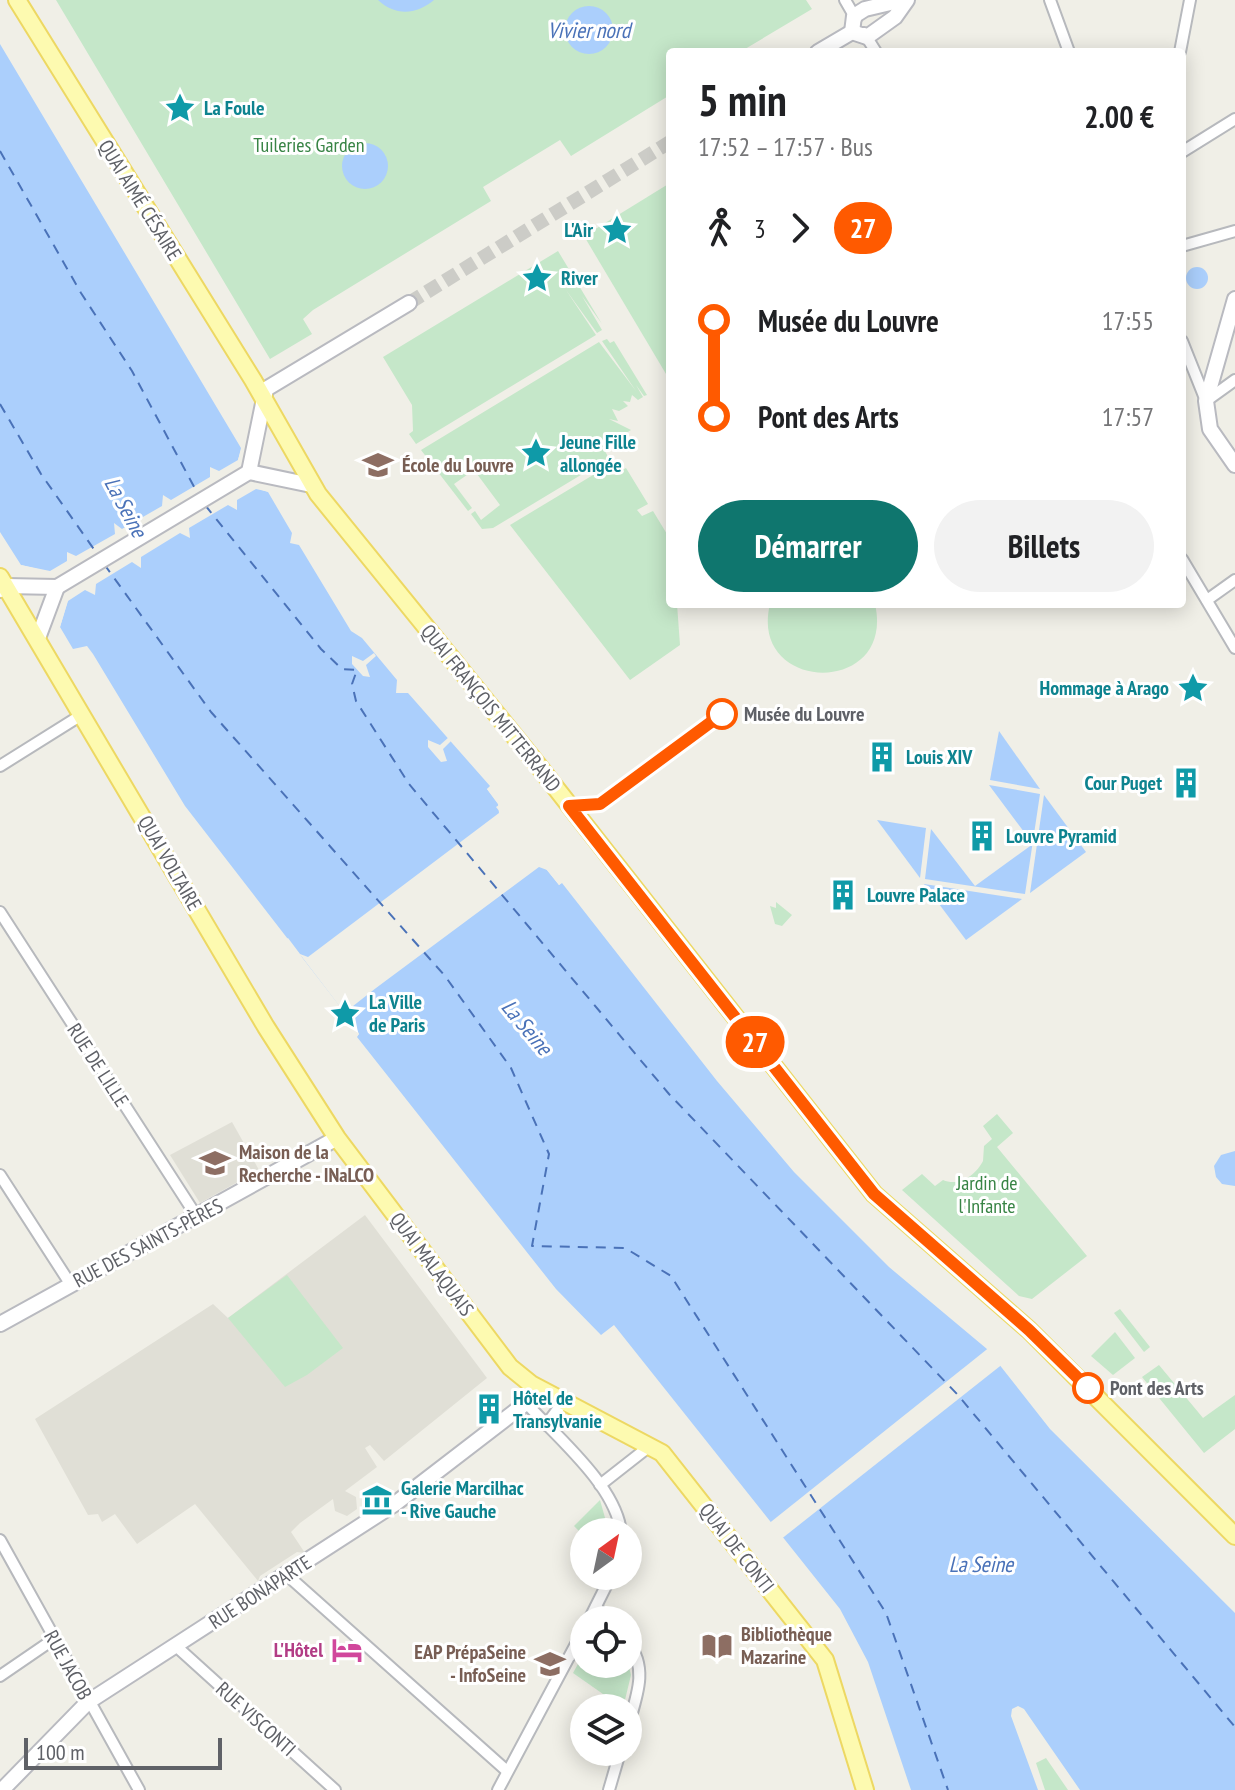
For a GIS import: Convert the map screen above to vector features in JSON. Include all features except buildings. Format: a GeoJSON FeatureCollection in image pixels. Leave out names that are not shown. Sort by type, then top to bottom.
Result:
{"type":"FeatureCollection","features":[{"type":"Feature","properties":{"kind":"main road","name":"QUAI AIMÉ CÉSAIRE"},"geometry":{"type":"LineString","coordinates":[[17,0],[264,400]]}},
{"type":"Feature","properties":{"kind":"main road","name":"QUAI FRANÇOIS MITTERRAND"},"geometry":{"type":"LineString","coordinates":[[264,400],[311,485],[537,764],[874,1194],[1029,1330],[1232,1527]]}},
{"type":"Feature","properties":{"kind":"main road","name":"QUAI VOLTAIRE"},"geometry":{"type":"LineString","coordinates":[[2,584],[38,638],[266,1027],[337,1138]]}},
{"type":"Feature","properties":{"kind":"main road","name":"QUAI MALAQUAIS"},"geometry":{"type":"LineString","coordinates":[[337,1138],[510,1367],[531,1384],[651,1445]]}},
{"type":"Feature","properties":{"kind":"main road","name":"QUAI DE CONTI"},"geometry":{"type":"LineString","coordinates":[[651,1445],[662,1453],[825,1660],[865,1790]]}},
{"type":"Feature","properties":{"kind":"street"},"geometry":{"type":"LineString","coordinates":[[845,0],[860,34],[872,48]]}},
{"type":"Feature","properties":{"kind":"street"},"geometry":{"type":"LineString","coordinates":[[854,16],[865,9],[905,0]]}},
{"type":"Feature","properties":{"kind":"street"},"geometry":{"type":"LineString","coordinates":[[827,48],[895,17],[905,0]]}},
{"type":"Feature","properties":{"kind":"street"},"geometry":{"type":"LineString","coordinates":[[1050,0],[1068,48]]}},
{"type":"Feature","properties":{"kind":"street"},"geometry":{"type":"LineString","coordinates":[[1181,48],[1190,0]]}},
{"type":"Feature","properties":{"kind":"street"},"geometry":{"type":"LineString","coordinates":[[1186,150],[1233,121]]}},
{"type":"Feature","properties":{"kind":"street"},"geometry":{"type":"LineString","coordinates":[[1186,245],[1235,231]]}},
{"type":"Feature","properties":{"kind":"street"},"geometry":{"type":"LineString","coordinates":[[1206,401],[1235,299]]}},
{"type":"Feature","properties":{"kind":"street"},"geometry":{"type":"LineString","coordinates":[[249,472],[266,389],[409,303]]}},
{"type":"Feature","properties":{"kind":"street"},"geometry":{"type":"LineString","coordinates":[[1186,351],[1206,401],[1210,429],[1235,465]]}},
{"type":"Feature","properties":{"kind":"street"},"geometry":{"type":"LineString","coordinates":[[1206,401],[1235,380]]}},
{"type":"Feature","properties":{"kind":"street"},"geometry":{"type":"LineString","coordinates":[[2,584],[57,587],[249,472],[311,485]]}},
{"type":"Feature","properties":{"kind":"street"},"geometry":{"type":"LineString","coordinates":[[1186,566],[1235,648]]}},
{"type":"Feature","properties":{"kind":"street"},"geometry":{"type":"LineString","coordinates":[[1207,600],[1235,580]]}},
{"type":"Feature","properties":{"kind":"street"},"geometry":{"type":"LineString","coordinates":[[38,638],[57,587]]}},
{"type":"Feature","properties":{"kind":"street"},"geometry":{"type":"LineString","coordinates":[[0,766],[83,714]]}},
{"type":"Feature","properties":{"kind":"street","name":"RUE DE LILLE"},"geometry":{"type":"LineString","coordinates":[[0,912],[197,1217]]}},
{"type":"Feature","properties":{"kind":"street","name":"RUE DES SAINTS-PÈRES"},"geometry":{"type":"LineString","coordinates":[[0,1324],[337,1138]]}},
{"type":"Feature","properties":{"kind":"street"},"geometry":{"type":"LineString","coordinates":[[0,1175],[71,1285]]}},
{"type":"Feature","properties":{"kind":"street"},"geometry":{"type":"LineString","coordinates":[[531,1384],[526,1403],[600,1485],[614,1505],[617,1518]]}},
{"type":"Feature","properties":{"kind":"street"},"geometry":{"type":"LineString","coordinates":[[546,1425],[564,1401]]}},
{"type":"Feature","properties":{"kind":"street","name":"RUE BONAPARTE"},"geometry":{"type":"LineString","coordinates":[[2,1790],[88,1702],[396,1503],[526,1403]]}},
{"type":"Feature","properties":{"kind":"street"},"geometry":{"type":"LineString","coordinates":[[600,1485],[651,1445]]}},
{"type":"Feature","properties":{"kind":"street","name":"RUE JACOB"},"geometry":{"type":"LineString","coordinates":[[0,1540],[139,1790]]}},
{"type":"Feature","properties":{"kind":"street"},"geometry":{"type":"LineString","coordinates":[[287,1575],[507,1771]]}},
{"type":"Feature","properties":{"kind":"street"},"geometry":{"type":"LineString","coordinates":[[0,1676],[54,1639]]}},
{"type":"Feature","properties":{"kind":"street","name":"RUE VISCONTI"},"geometry":{"type":"LineString","coordinates":[[177,1647],[335,1790]]}},
{"type":"Feature","properties":{"kind":"street"},"geometry":{"type":"LineString","coordinates":[[498,1790],[570,1655]]}},
{"type":"Feature","properties":{"kind":"street"},"geometry":{"type":"LineString","coordinates":[[609,1790],[616,1766]]}},
{"type":"Feature","properties":{"kind":"shaded area","name":"Maison de la Recherche - INaLCO"},"geometry":{"type":"Polygon","coordinates":[[[232,1122],[259,1170],[200,1203],[170,1155],[232,1122]]]}},
{"type":"Feature","properties":{"kind":"shaded area"},"geometry":{"type":"Polygon","coordinates":[[[365,1215],[487,1378],[384,1461],[370,1445],[365,1448],[377,1467],[345,1491],[356,1497],[357,1509],[347,1516],[335,1511],[333,1499],[300,1523],[291,1532],[305,1553],[297,1552],[260,1576],[258,1581],[195,1504],[137,1544],[115,1514],[102,1522],[98,1514],[88,1515],[35,1419],[213,1304],[228,1318],[365,1215]]]}},
{"type":"Feature","properties":{"kind":"green space","name":"Tuileries Garden"},"geometry":{"type":"Polygon","coordinates":[[[56,0],[806,0],[812,9],[747,48],[666,48],[666,97],[571,156],[560,140],[483,187],[491,201],[313,310],[303,319],[312,334],[270,359],[56,0]]]}},
{"type":"Feature","properties":{"kind":"green space"},"geometry":{"type":"Polygon","coordinates":[[[666,185],[666,374],[584,236],[666,185]]]}},
{"type":"Feature","properties":{"kind":"green space"},"geometry":{"type":"Polygon","coordinates":[[[558,251],[602,324],[582,296],[602,330],[597,333],[566,290],[596,335],[416,444],[409,434],[413,431],[412,405],[383,357],[558,251]]]}},
{"type":"Feature","properties":{"kind":"green space"},"geometry":{"type":"Polygon","coordinates":[[[607,339],[610,343],[614,341],[647,395],[644,396],[636,385],[643,397],[638,400],[632,395],[630,402],[623,401],[628,406],[619,411],[612,409],[618,421],[609,419],[631,430],[623,435],[617,433],[620,437],[607,440],[612,442],[603,448],[609,458],[493,528],[482,529],[471,514],[475,511],[481,520],[500,505],[474,470],[454,484],[472,508],[468,511],[421,450],[599,342],[636,391],[602,341],[607,339]]]}},
{"type":"Feature","properties":{"kind":"green space"},"geometry":{"type":"Polygon","coordinates":[[[608,466],[613,475],[626,468],[648,504],[637,510],[642,516],[653,511],[666,532],[666,608],[677,608],[680,645],[630,680],[510,525],[608,466]]]}},
{"type":"Feature","properties":{"kind":"green space"},"geometry":{"type":"Polygon","coordinates":[[[770,608],[875,608],[876,634],[864,656],[845,669],[822,673],[799,668],[780,655],[769,634],[770,608]]]}},
{"type":"Feature","properties":{"kind":"green space"},"geometry":{"type":"Polygon","coordinates":[[[776,902],[792,915],[782,926],[775,924],[770,906],[776,908],[776,902]]]}},
{"type":"Feature","properties":{"kind":"green space","name":"Jardin de l'Infante"},"geometry":{"type":"Polygon","coordinates":[[[997,1114],[1013,1133],[997,1147],[1087,1256],[1032,1299],[1019,1296],[902,1190],[922,1174],[935,1186],[943,1180],[961,1181],[976,1171],[983,1161],[984,1146],[992,1139],[983,1126],[997,1114]]]}},
{"type":"Feature","properties":{"kind":"green space"},"geometry":{"type":"Polygon","coordinates":[[[287,1275],[343,1348],[285,1387],[228,1318],[287,1275]]]}},
{"type":"Feature","properties":{"kind":"green space"},"geometry":{"type":"Polygon","coordinates":[[[1120,1309],[1150,1347],[1144,1352],[1114,1313],[1120,1309]]]}},
{"type":"Feature","properties":{"kind":"green space"},"geometry":{"type":"Polygon","coordinates":[[[1115,1332],[1135,1358],[1113,1375],[1091,1356],[1115,1332]]]}},
{"type":"Feature","properties":{"kind":"green space"},"geometry":{"type":"Polygon","coordinates":[[[1159,1365],[1203,1418],[1235,1395],[1235,1429],[1204,1453],[1142,1377],[1159,1365]]]}},
{"type":"Feature","properties":{"kind":"green space"},"geometry":{"type":"Polygon","coordinates":[[[600,1500],[605,1518],[582,1518],[600,1500]]]}},
{"type":"Feature","properties":{"kind":"green space"},"geometry":{"type":"Polygon","coordinates":[[[580,1678],[630,1678],[626,1694],[603,1694],[580,1678]]]}},
{"type":"Feature","properties":{"kind":"green space"},"geometry":{"type":"Polygon","coordinates":[[[1046,1758],[1068,1790],[1045,1790],[1036,1763],[1046,1758]]]}},
{"type":"Feature","properties":{"kind":"water"},"geometry":{"type":"Polygon","coordinates":[[[378,0],[434,0],[420,9],[406,12],[391,9],[378,0]]]}},
{"type":"Feature","properties":{"kind":"water","name":"Vivier nord"},"geometry":{"type":"Polygon","coordinates":[[[589,6],[606,13],[613,30],[606,47],[589,54],[572,47],[565,30],[572,13],[589,6]]]}},
{"type":"Feature","properties":{"kind":"water","name":"La Seine"},"geometry":{"type":"Polygon","coordinates":[[[0,44],[241,448],[238,460],[256,488],[268,492],[292,533],[290,543],[299,545],[351,631],[362,638],[397,680],[396,693],[408,693],[490,786],[487,789],[499,805],[496,807],[559,885],[562,883],[717,1081],[794,1172],[889,1267],[987,1349],[1050,1429],[1235,1613],[1235,1790],[1080,1790],[1024,1709],[1018,1706],[1012,1709],[1011,1716],[1038,1790],[911,1790],[868,1662],[840,1609],[614,1325],[601,1335],[556,1289],[357,1037],[359,1034],[349,1018],[185,806],[87,646],[73,649],[60,627],[68,600],[50,572],[21,565],[0,532],[0,44]]]}},
{"type":"Feature","properties":{"kind":"water"},"geometry":{"type":"Polygon","coordinates":[[[365,143],[381,150],[388,166],[381,182],[365,189],[349,182],[342,166],[349,150],[365,143]]]}},
{"type":"Feature","properties":{"kind":"water"},"geometry":{"type":"Polygon","coordinates":[[[1197,267],[1205,270],[1208,278],[1205,286],[1197,289],[1189,286],[1186,278],[1189,270],[1197,267]]]}},
{"type":"Feature","properties":{"kind":"water"},"geometry":{"type":"Polygon","coordinates":[[[999,731],[1040,789],[990,780],[999,731]]]}},
{"type":"Feature","properties":{"kind":"water"},"geometry":{"type":"Polygon","coordinates":[[[989,785],[1040,794],[1033,843],[989,785]]]}},
{"type":"Feature","properties":{"kind":"water"},"geometry":{"type":"Polygon","coordinates":[[[1044,795],[1086,852],[1030,893],[1044,795]]]}},
{"type":"Feature","properties":{"kind":"water"},"geometry":{"type":"Polygon","coordinates":[[[877,820],[926,828],[920,878],[877,820]]]}},
{"type":"Feature","properties":{"kind":"water"},"geometry":{"type":"Polygon","coordinates":[[[931,829],[975,886],[1032,844],[1025,894],[925,879],[931,829]]]}},
{"type":"Feature","properties":{"kind":"water"},"geometry":{"type":"Polygon","coordinates":[[[924,884],[1022,899],[966,940],[924,884]]]}},
{"type":"Feature","properties":{"kind":"water"},"geometry":{"type":"Polygon","coordinates":[[[1235,1151],[1235,1186],[1222,1184],[1216,1177],[1214,1166],[1221,1155],[1235,1151]]]}},
{"type":"Feature","properties":{"kind":"pier"},"geometry":{"type":"Polygon","coordinates":[[[243,443],[243,459],[258,485],[274,493],[256,489],[237,500],[237,510],[228,505],[189,528],[190,538],[180,533],[141,557],[141,568],[132,562],[96,584],[95,595],[85,590],[68,601],[60,627],[57,623],[63,601],[47,575],[24,570],[21,565],[50,571],[67,561],[67,552],[76,556],[115,534],[114,523],[122,529],[162,506],[163,495],[171,500],[210,477],[210,467],[219,471],[238,460],[243,443]]]}},
{"type":"Feature","properties":{"kind":"pier"},"geometry":{"type":"Polygon","coordinates":[[[374,653],[376,656],[366,665],[370,677],[363,676],[352,664],[352,656],[363,661],[374,653]]]}},
{"type":"Feature","properties":{"kind":"pier"},"geometry":{"type":"Polygon","coordinates":[[[449,737],[452,740],[443,749],[447,761],[441,762],[428,747],[428,740],[440,745],[449,737]]]}},
{"type":"Feature","properties":{"kind":"pier"},"geometry":{"type":"Polygon","coordinates":[[[494,784],[492,789],[502,803],[503,811],[543,864],[565,880],[559,885],[547,870],[539,867],[376,988],[348,1010],[359,1034],[354,1039],[344,1012],[302,957],[282,942],[288,938],[300,954],[308,957],[499,813],[498,804],[487,789],[494,784]]]}},
{"type":"Feature","properties":{"kind":"pier"},"geometry":{"type":"Polygon","coordinates":[[[991,1346],[1004,1363],[780,1540],[767,1525],[991,1346]]]}},
{"type":"Feature","properties":{"kind":"ferry route"},"geometry":{"type":"LineString","coordinates":[[0,151],[81,293],[132,371],[199,496]]}},
{"type":"Feature","properties":{"kind":"ferry route"},"geometry":{"type":"LineString","coordinates":[[0,404],[41,474],[98,555]]}},
{"type":"Feature","properties":{"kind":"ferry route"},"geometry":{"type":"LineString","coordinates":[[205,505],[321,649],[342,669],[357,670],[352,684],[356,701],[409,784],[669,1094],[957,1394],[1235,1727]]}},
{"type":"Feature","properties":{"kind":"ferry route"},"geometry":{"type":"LineString","coordinates":[[104,564],[211,712],[445,976],[511,1068],[549,1154],[532,1246],[625,1248],[671,1276],[886,1613],[948,1790]]}},
{"type":"Feature","properties":{"kind":"tunnel"},"geometry":{"type":"LineString","coordinates":[[409,303],[666,144]]}},
{"type":"Feature","properties":{"kind":"bus line","name":"27"},"geometry":{"type":"LineString","coordinates":[[722,714],[600,804],[569,806],[874,1194],[1029,1330],[1088,1388]]}},
{"type":"Feature","properties":{"kind":"place","name":"La Foule"},"geometry":{"type":"Point","coordinates":[180,108]}},
{"type":"Feature","properties":{"kind":"place","name":"L'Air"},"geometry":{"type":"Point","coordinates":[617,230]}},
{"type":"Feature","properties":{"kind":"place","name":"River"},"geometry":{"type":"Point","coordinates":[537,278]}},
{"type":"Feature","properties":{"kind":"place","name":"Jeune Fille allongée"},"geometry":{"type":"Point","coordinates":[536,453]}},
{"type":"Feature","properties":{"kind":"place","name":"École du Louvre"},"geometry":{"type":"Point","coordinates":[378,465]}},
{"type":"Feature","properties":{"kind":"place","name":"Hommage à Arago"},"geometry":{"type":"Point","coordinates":[1193,688]}},
{"type":"Feature","properties":{"kind":"place","name":"Musée du Louvre"},"geometry":{"type":"Point","coordinates":[722,714]}},
{"type":"Feature","properties":{"kind":"place","name":"Louis XIV"},"geometry":{"type":"Point","coordinates":[882,757]}},
{"type":"Feature","properties":{"kind":"place","name":"Cour Puget"},"geometry":{"type":"Point","coordinates":[1186,783]}},
{"type":"Feature","properties":{"kind":"place","name":"Louvre Pyramid"},"geometry":{"type":"Point","coordinates":[982,836]}},
{"type":"Feature","properties":{"kind":"place","name":"Louvre Palace"},"geometry":{"type":"Point","coordinates":[843,895]}},
{"type":"Feature","properties":{"kind":"place","name":"La Ville de Paris"},"geometry":{"type":"Point","coordinates":[345,1014]}},
{"type":"Feature","properties":{"kind":"place","name":"Maison de la Recherche - INaLCO"},"geometry":{"type":"Point","coordinates":[215,1163]}},
{"type":"Feature","properties":{"kind":"place","name":"Pont des Arts"},"geometry":{"type":"Point","coordinates":[1088,1388]}},
{"type":"Feature","properties":{"kind":"place","name":"Hôtel de Transylvanie"},"geometry":{"type":"Point","coordinates":[489,1409]}},
{"type":"Feature","properties":{"kind":"place","name":"Galerie Marcilhac - Rive Gauche"},"geometry":{"type":"Point","coordinates":[377,1500]}},
{"type":"Feature","properties":{"kind":"place","name":"Bibliothèque Mazarine"},"geometry":{"type":"Point","coordinates":[717,1646]}},
{"type":"Feature","properties":{"kind":"place","name":"L'Hôtel"},"geometry":{"type":"Point","coordinates":[347,1650]}},
{"type":"Feature","properties":{"kind":"place","name":"EAP PrépaSeine - InfoSeine"},"geometry":{"type":"Point","coordinates":[550,1664]}}]}
